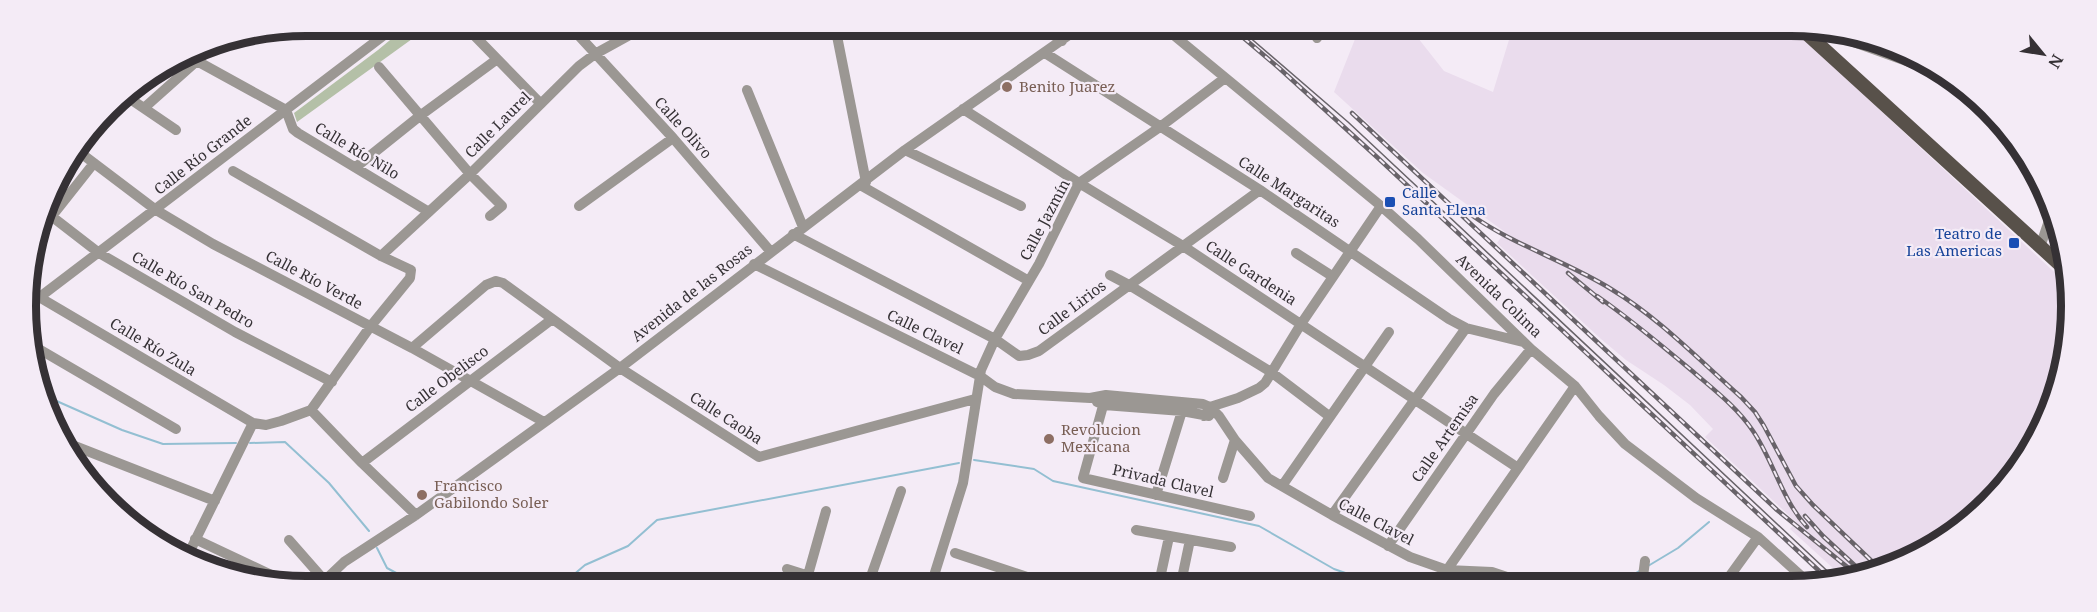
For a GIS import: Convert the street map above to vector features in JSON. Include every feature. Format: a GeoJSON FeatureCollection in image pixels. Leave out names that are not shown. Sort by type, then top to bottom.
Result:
{"type":"FeatureCollection","features":[{"type":"Feature","properties":{"kind":"main road"},"geometry":{"type":"LineString","coordinates":[[1813,37],[2058,263]]}},
{"type":"Feature","properties":{"kind":"street","name":"Calle Río Grande"},"geometry":{"type":"LineString","coordinates":[[36,299],[383,36]]}},
{"type":"Feature","properties":{"kind":"street"},"geometry":{"type":"LineString","coordinates":[[474,36],[540,103]]}},
{"type":"Feature","properties":{"kind":"street","name":"Calle Olivo"},"geometry":{"type":"LineString","coordinates":[[579,36],[673,138],[771,252]]}},
{"type":"Feature","properties":{"kind":"street","name":"Calle Laurel"},"geometry":{"type":"LineString","coordinates":[[381,256],[470,174],[540,103],[595,54],[625,36]]}},
{"type":"Feature","properties":{"kind":"street"},"geometry":{"type":"LineString","coordinates":[[837,36],[863,184],[1029,280]]}},
{"type":"Feature","properties":{"kind":"street"},"geometry":{"type":"LineString","coordinates":[[1056,36],[1062,40]]}},
{"type":"Feature","properties":{"kind":"street","name":"Avenida de las Rosas"},"geometry":{"type":"LineString","coordinates":[[329,576],[344,562],[416,515],[620,368],[905,150],[1068,36]]}},
{"type":"Feature","properties":{"kind":"street","name":"Avenida Colima"},"geometry":{"type":"LineString","coordinates":[[1175,36],[1381,206],[1527,345],[1575,386],[1625,444],[1696,498],[1758,537],[1801,575]]}},
{"type":"Feature","properties":{"kind":"street"},"geometry":{"type":"LineString","coordinates":[[1866,47],[1888,54]]}},
{"type":"Feature","properties":{"kind":"street","name":"Calle Margaritas"},"geometry":{"type":"LineString","coordinates":[[1045,53],[1260,190],[1449,319],[1466,328],[1527,345]]}},
{"type":"Feature","properties":{"kind":"street"},"geometry":{"type":"LineString","coordinates":[[356,168],[496,60]]}},
{"type":"Feature","properties":{"kind":"street"},"geometry":{"type":"LineString","coordinates":[[144,108],[196,61],[286,110]]}},
{"type":"Feature","properties":{"kind":"street"},"geometry":{"type":"LineString","coordinates":[[380,67],[470,174],[502,206],[490,216]]}},
{"type":"Feature","properties":{"kind":"street","name":"Calle Jazmín"},"geometry":{"type":"LineString","coordinates":[[934,576],[963,483],[981,370],[995,339],[1029,280],[1079,183],[1160,127],[1225,78]]}},
{"type":"Feature","properties":{"kind":"street"},"geometry":{"type":"LineString","coordinates":[[747,90],[803,227]]}},
{"type":"Feature","properties":{"kind":"street"},"geometry":{"type":"LineString","coordinates":[[132,100],[176,130]]}},
{"type":"Feature","properties":{"kind":"street","name":"Calle Río Nilo"},"geometry":{"type":"LineString","coordinates":[[286,110],[293,129],[298,134],[429,212]]}},
{"type":"Feature","properties":{"kind":"street","name":"Calle Gardenia"},"geometry":{"type":"LineString","coordinates":[[963,110],[1183,246],[1518,468]]}},
{"type":"Feature","properties":{"kind":"street"},"geometry":{"type":"LineString","coordinates":[[579,206],[673,138]]}},
{"type":"Feature","properties":{"kind":"street"},"geometry":{"type":"LineString","coordinates":[[905,150],[1021,206]]}},
{"type":"Feature","properties":{"kind":"street","name":"Calle Río Verde"},"geometry":{"type":"LineString","coordinates":[[83,155],[156,210],[213,244],[412,348],[544,422]]}},
{"type":"Feature","properties":{"kind":"street"},"geometry":{"type":"LineString","coordinates":[[55,207],[94,163]]}},
{"type":"Feature","properties":{"kind":"street"},"geometry":{"type":"LineString","coordinates":[[190,549],[252,423],[267,425],[311,410],[370,327],[410,278],[411,270],[381,256],[233,171]]}},
{"type":"Feature","properties":{"kind":"street","name":"Calle Lirios"},"geometry":{"type":"LineString","coordinates":[[793,234],[995,339],[1019,356],[1039,351],[1260,190]]}},
{"type":"Feature","properties":{"kind":"street"},"geometry":{"type":"LineString","coordinates":[[1207,411],[1259,388],[1381,206]]}},
{"type":"Feature","properties":{"kind":"street","name":"Calle Río San Pedro"},"geometry":{"type":"LineString","coordinates":[[51,216],[99,253],[235,332],[332,382]]}},
{"type":"Feature","properties":{"kind":"street"},"geometry":{"type":"LineString","coordinates":[[2040,247],[2048,223]]}},
{"type":"Feature","properties":{"kind":"street"},"geometry":{"type":"LineString","coordinates":[[1296,253],[1332,276]]}},
{"type":"Feature","properties":{"kind":"street","name":"Calle Clavel"},"geometry":{"type":"LineString","coordinates":[[754,264],[980,376],[995,387],[1014,394],[1090,398],[1182,411],[1207,411]]}},
{"type":"Feature","properties":{"kind":"street"},"geometry":{"type":"LineString","coordinates":[[1110,275],[1271,372],[1329,416]]}},
{"type":"Feature","properties":{"kind":"street","name":"Calle Caoba"},"geometry":{"type":"LineString","coordinates":[[412,348],[491,282],[503,283],[620,368],[759,457],[768,457],[975,399]]}},
{"type":"Feature","properties":{"kind":"street","name":"Calle Río Zula"},"geometry":{"type":"LineString","coordinates":[[37,295],[252,423]]}},
{"type":"Feature","properties":{"kind":"street","name":"Calle Obelisco"},"geometry":{"type":"LineString","coordinates":[[362,463],[551,320]]}},
{"type":"Feature","properties":{"kind":"street"},"geometry":{"type":"LineString","coordinates":[[1332,516],[1466,328]]}},
{"type":"Feature","properties":{"kind":"street"},"geometry":{"type":"LineString","coordinates":[[1281,486],[1389,332]]}},
{"type":"Feature","properties":{"kind":"street","name":"Calle Artemisa"},"geometry":{"type":"LineString","coordinates":[[1388,546],[1527,345]]}},
{"type":"Feature","properties":{"kind":"street"},"geometry":{"type":"LineString","coordinates":[[39,349],[176,429]]}},
{"type":"Feature","properties":{"kind":"street"},"geometry":{"type":"LineString","coordinates":[[1447,570],[1575,386]]}},
{"type":"Feature","properties":{"kind":"street","name":"Calle Clavel"},"geometry":{"type":"LineString","coordinates":[[1105,400],[1190,402],[1218,416],[1234,441],[1262,471],[1281,486],[1332,516],[1410,557],[1447,570],[1492,572],[1503,576]]}},
{"type":"Feature","properties":{"kind":"street","name":"Privada Clavel"},"geometry":{"type":"LineString","coordinates":[[1105,400],[1083,478],[1250,516]]}},
{"type":"Feature","properties":{"kind":"street"},"geometry":{"type":"LineString","coordinates":[[311,410],[416,515]]}},
{"type":"Feature","properties":{"kind":"street"},"geometry":{"type":"LineString","coordinates":[[1156,495],[1182,411]]}},
{"type":"Feature","properties":{"kind":"street"},"geometry":{"type":"LineString","coordinates":[[1223,478],[1234,441]]}},
{"type":"Feature","properties":{"kind":"street"},"geometry":{"type":"LineString","coordinates":[[75,445],[214,501]]}},
{"type":"Feature","properties":{"kind":"street"},"geometry":{"type":"LineString","coordinates":[[871,576],[901,491]]}},
{"type":"Feature","properties":{"kind":"street"},"geometry":{"type":"LineString","coordinates":[[808,576],[826,511]]}},
{"type":"Feature","properties":{"kind":"street"},"geometry":{"type":"LineString","coordinates":[[1137,530],[1231,547]]}},
{"type":"Feature","properties":{"kind":"street"},"geometry":{"type":"LineString","coordinates":[[1161,576],[1169,537]]}},
{"type":"Feature","properties":{"kind":"street"},"geometry":{"type":"LineString","coordinates":[[1730,576],[1758,537]]}},
{"type":"Feature","properties":{"kind":"street"},"geometry":{"type":"LineString","coordinates":[[195,539],[268,574]]}},
{"type":"Feature","properties":{"kind":"street"},"geometry":{"type":"LineString","coordinates":[[289,540],[320,576]]}},
{"type":"Feature","properties":{"kind":"street"},"geometry":{"type":"LineString","coordinates":[[1182,576],[1190,540]]}},
{"type":"Feature","properties":{"kind":"street"},"geometry":{"type":"LineString","coordinates":[[955,553],[1011,575]]}},
{"type":"Feature","properties":{"kind":"street"},"geometry":{"type":"LineString","coordinates":[[1644,576],[1646,561]]}},
{"type":"Feature","properties":{"kind":"street"},"geometry":{"type":"LineString","coordinates":[[787,569],[801,576]]}},
{"type":"Feature","properties":{"kind":"shaded area"},"geometry":{"type":"Polygon","coordinates":[[[1356,36],[1417,36],[1444,71],[1493,92],[1510,36],[1801,37],[2059,277],[2061,306],[2056,359],[2047,393],[2033,425],[2025,441],[1994,484],[1955,520],[1910,548],[1878,562],[1837,572],[1790,529],[1796,522],[1705,437],[1713,429],[1690,405],[1626,360],[1601,339],[1497,243],[1505,232],[1423,173],[1334,92],[1356,36]]]}},
{"type":"Feature","properties":{"kind":"green space"},"geometry":{"type":"Polygon","coordinates":[[[395,36],[416,36],[297,122],[294,113],[395,36]]]}},
{"type":"Feature","properties":{"kind":"waterway"},"geometry":{"type":"LineString","coordinates":[[53,399],[122,430],[163,444],[236,443]]}},
{"type":"Feature","properties":{"kind":"waterway"},"geometry":{"type":"LineString","coordinates":[[250,443],[285,442],[329,483],[369,531]]}},
{"type":"Feature","properties":{"kind":"waterway"},"geometry":{"type":"LineString","coordinates":[[974,460],[1034,469],[1053,481],[1259,526],[1334,569],[1354,576]]}},
{"type":"Feature","properties":{"kind":"waterway"},"geometry":{"type":"LineString","coordinates":[[572,576],[585,565],[628,546],[657,520],[959,463]]}},
{"type":"Feature","properties":{"kind":"waterway"},"geometry":{"type":"LineString","coordinates":[[1648,566],[1678,548],[1709,522]]}},
{"type":"Feature","properties":{"kind":"waterway"},"geometry":{"type":"LineString","coordinates":[[377,548],[387,568],[402,576]]}},
{"type":"Feature","properties":{"kind":"waterway"},"geometry":{"type":"LineString","coordinates":[[1631,576],[1641,570]]}},
{"type":"Feature","properties":{"kind":"tram line"},"geometry":{"type":"LineString","coordinates":[[1248,36],[1348,122],[1830,573]]}},
{"type":"Feature","properties":{"kind":"railway"},"geometry":{"type":"LineString","coordinates":[[1241,36],[1378,158],[1823,574]]}},
{"type":"Feature","properties":{"kind":"railway"},"geometry":{"type":"LineString","coordinates":[[1352,113],[1777,510],[1850,569]]}},
{"type":"Feature","properties":{"kind":"railway"},"geometry":{"type":"LineString","coordinates":[[1470,214],[1504,235],[1611,289],[1629,300],[1678,340],[1755,412],[1796,486],[1874,563]]}},
{"type":"Feature","properties":{"kind":"railway"},"geometry":{"type":"LineString","coordinates":[[1568,273],[1603,302]]}},
{"type":"Feature","properties":{"kind":"railway"},"geometry":{"type":"LineString","coordinates":[[1597,296],[1668,351],[1740,414],[1760,443],[1791,505],[1807,527]]}},
{"type":"Feature","properties":{"kind":"railway"},"geometry":{"type":"LineString","coordinates":[[1805,516],[1857,568]]}},
{"type":"Feature","properties":{"kind":"place","name":"Benito Juarez"},"geometry":{"type":"Point","coordinates":[1007,87]}},
{"type":"Feature","properties":{"kind":"place","name":"Calle Santa Elena"},"geometry":{"type":"Point","coordinates":[1390,202]}},
{"type":"Feature","properties":{"kind":"place","name":"Teatro de Las Americas"},"geometry":{"type":"Point","coordinates":[2014,243]}},
{"type":"Feature","properties":{"kind":"place","name":"Revolucion Mexicana"},"geometry":{"type":"Point","coordinates":[1049,439]}},
{"type":"Feature","properties":{"kind":"place","name":"Francisco Gabilondo Soler"},"geometry":{"type":"Point","coordinates":[422,495]}}]}
